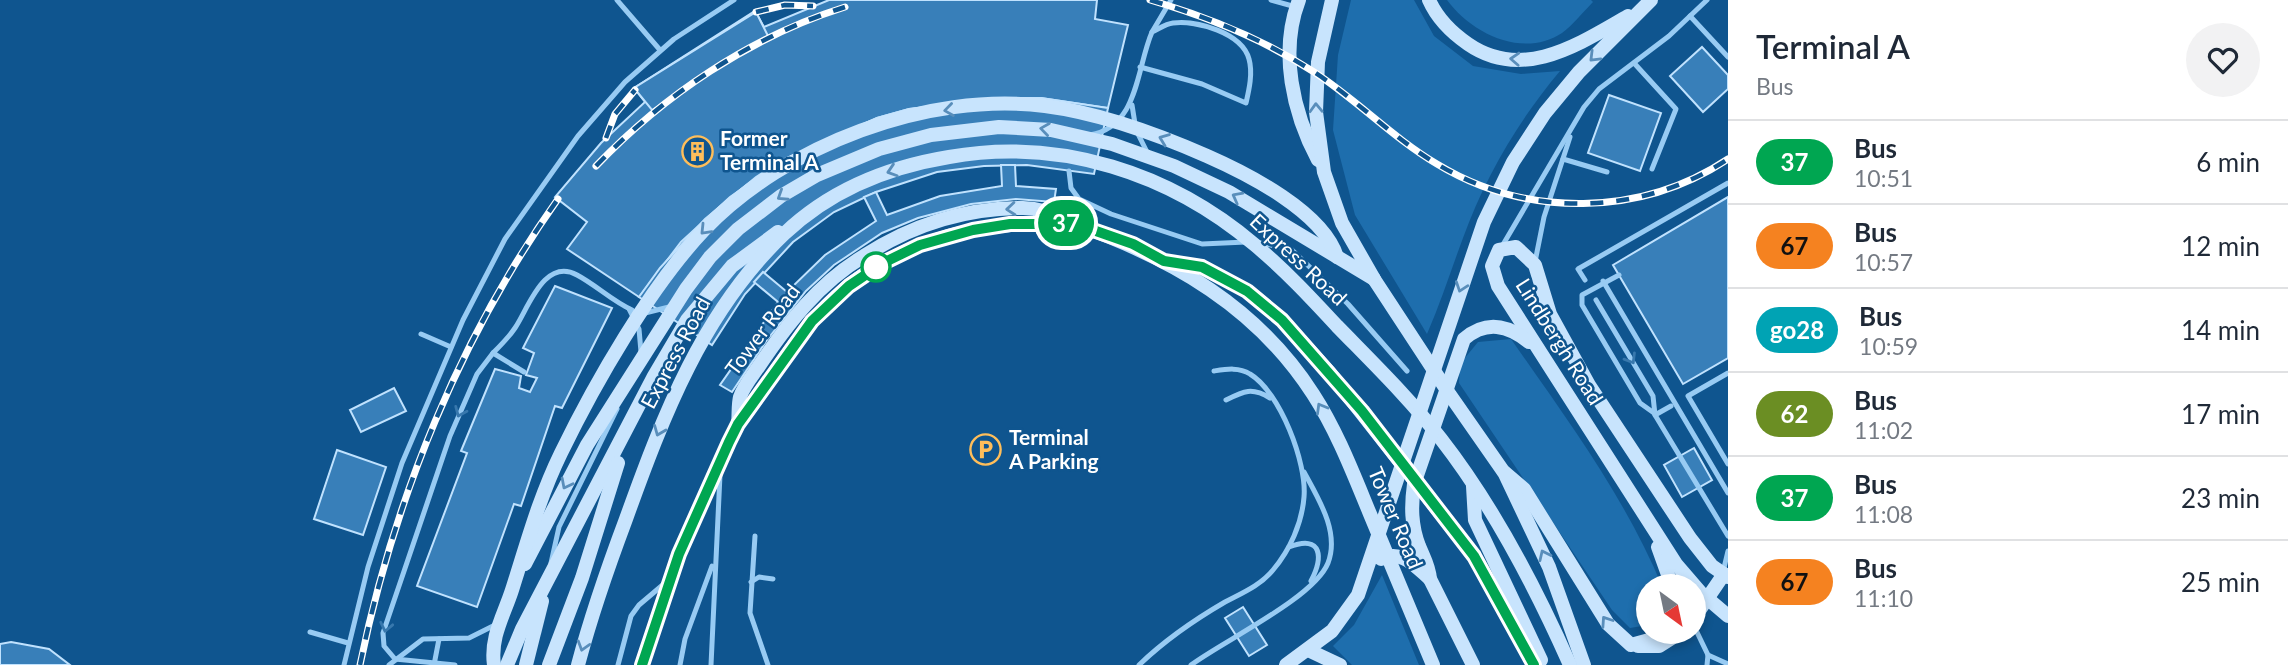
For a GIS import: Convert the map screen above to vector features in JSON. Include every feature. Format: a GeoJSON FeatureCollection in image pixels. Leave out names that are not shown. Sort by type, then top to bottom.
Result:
{"type":"FeatureCollection","features":[{"type":"Feature","properties":{"kind":"street"},"geometry":{"type":"LineString","coordinates":[[1324,172],[1317,126],[1317,79],[1332,0]]}},
{"type":"Feature","properties":{"kind":"street"},"geometry":{"type":"LineString","coordinates":[[1429,0],[1442,21],[1463,41],[1493,56],[1514,60],[1536,59],[1570,49],[1646,4]]}},
{"type":"Feature","properties":{"kind":"street"},"geometry":{"type":"LineString","coordinates":[[1298,3],[1289,54],[1290,71],[1303,132],[1324,172],[1342,223],[1374,279],[1450,396],[1503,471],[1524,489],[1608,624],[1631,645],[1662,644]]}},
{"type":"Feature","properties":{"kind":"street"},"geometry":{"type":"LineString","coordinates":[[1364,580],[1484,222],[1505,178],[1556,99],[1646,4]]}},
{"type":"Feature","properties":{"kind":"street"},"geometry":{"type":"LineString","coordinates":[[494,665],[494,643],[532,520],[565,445],[620,349],[660,288],[704,230],[736,202],[790,164],[864,130],[902,118],[994,105],[1045,106],[1164,138],[1221,162],[1269,190],[1315,222],[1333,243],[1337,257]]}},
{"type":"Feature","properties":{"kind":"street"},"geometry":{"type":"LineString","coordinates":[[512,590],[577,463],[663,324],[710,257],[748,221],[805,181],[856,157],[917,138],[965,129],[1026,127],[1081,136],[1110,137],[1239,197],[1296,230],[1323,251],[1374,279]]}},
{"type":"Feature","properties":{"kind":"street","name":"Express Road"},"geometry":{"type":"LineString","coordinates":[[578,665],[643,472],[669,406],[698,347],[736,289],[764,255],[787,231],[820,205],[877,176],[954,156],[1038,153],[1104,163],[1143,176],[1203,208],[1237,230],[1279,266],[1390,380],[1444,442],[1519,561],[1570,665]]}},
{"type":"Feature","properties":{"kind":"street"},"geometry":{"type":"LineString","coordinates":[[507,665],[547,583],[677,336],[704,296],[732,266],[820,205]]}},
{"type":"Feature","properties":{"kind":"street","name":"Tower Road"},"geometry":{"type":"LineString","coordinates":[[642,665],[670,578],[738,424],[812,321],[849,286],[883,263],[920,245],[973,230],[1010,224],[1076,224],[1133,244],[1164,261],[1222,298],[1274,344],[1317,400],[1352,469],[1433,665]]}},
{"type":"Feature","properties":{"kind":"street","name":"Lindbergh Road"},"geometry":{"type":"LineString","coordinates":[[1726,575],[1712,566],[1683,528],[1566,347],[1550,314],[1535,265],[1516,247],[1499,250],[1492,266],[1493,275],[1542,356],[1676,564],[1707,600],[1728,616]]}},
{"type":"Feature","properties":{"kind":"street"},"geometry":{"type":"LineString","coordinates":[[1164,261],[1202,267],[1228,280],[1282,320],[1338,382],[1474,556],[1534,665]]}},
{"type":"Feature","properties":{"kind":"street"},"geometry":{"type":"LineString","coordinates":[[1430,579],[1429,567],[1413,525],[1413,494],[1419,467],[1459,348],[1474,330],[1502,327],[1521,336],[1542,356]]}},
{"type":"Feature","properties":{"kind":"street"},"geometry":{"type":"LineString","coordinates":[[549,665],[586,566],[627,432]]}},
{"type":"Feature","properties":{"kind":"street"},"geometry":{"type":"LineString","coordinates":[[1503,471],[1549,567],[1584,665]]}},
{"type":"Feature","properties":{"kind":"street"},"geometry":{"type":"LineString","coordinates":[[1473,485],[1475,520],[1542,665]]}},
{"type":"Feature","properties":{"kind":"street"},"geometry":{"type":"LineString","coordinates":[[1640,508],[1667,574]]}},
{"type":"Feature","properties":{"kind":"street"},"geometry":{"type":"LineString","coordinates":[[1286,665],[1341,621],[1364,580],[1381,559],[1393,555],[1409,559],[1430,579],[1473,665]]}},
{"type":"Feature","properties":{"kind":"street"},"geometry":{"type":"LineString","coordinates":[[1707,600],[1726,575]]}},
{"type":"Feature","properties":{"kind":"street"},"geometry":{"type":"LineString","coordinates":[[526,665],[547,583]]}},
{"type":"Feature","properties":{"kind":"street"},"geometry":{"type":"LineString","coordinates":[[1631,645],[1636,644]]}},
{"type":"Feature","properties":{"kind":"street"},"geometry":{"type":"LineString","coordinates":[[1308,650],[1339,665]]}},
{"type":"Feature","properties":{"kind":"lane"},"geometry":{"type":"LineString","coordinates":[[617,0],[631,12],[660,50]]}},
{"type":"Feature","properties":{"kind":"lane"},"geometry":{"type":"LineString","coordinates":[[344,665],[361,590],[393,488],[451,347],[493,260],[524,208],[614,93],[660,50],[734,0]]}},
{"type":"Feature","properties":{"kind":"lane"},"geometry":{"type":"LineString","coordinates":[[1154,158],[1139,138],[1133,115],[1133,98],[1152,32],[1171,0]]}},
{"type":"Feature","properties":{"kind":"lane"},"geometry":{"type":"LineString","coordinates":[[1271,0],[1298,3]]}},
{"type":"Feature","properties":{"kind":"lane"},"geometry":{"type":"LineString","coordinates":[[1499,250],[1584,107],[1600,89],[1707,0]]}},
{"type":"Feature","properties":{"kind":"lane"},"geometry":{"type":"LineString","coordinates":[[1690,16],[1728,57]]}},
{"type":"Feature","properties":{"kind":"lane"},"geometry":{"type":"LineString","coordinates":[[1140,67],[1202,84],[1246,103],[1250,87],[1249,59],[1240,43],[1192,24],[1167,24],[1152,32]]}},
{"type":"Feature","properties":{"kind":"lane"},"geometry":{"type":"LineString","coordinates":[[1634,63],[1676,109],[1652,169]]}},
{"type":"Feature","properties":{"kind":"lane"},"geometry":{"type":"LineString","coordinates":[[1110,137],[1133,98]]}},
{"type":"Feature","properties":{"kind":"lane"},"geometry":{"type":"LineString","coordinates":[[1535,265],[1544,217],[1573,127]]}},
{"type":"Feature","properties":{"kind":"lane"},"geometry":{"type":"LineString","coordinates":[[1563,159],[1607,172]]}},
{"type":"Feature","properties":{"kind":"lane"},"geometry":{"type":"LineString","coordinates":[[1069,171],[1071,188],[1079,200],[1111,214],[1202,244],[1241,242],[1291,249],[1348,304],[1407,371]]}},
{"type":"Feature","properties":{"kind":"lane"},"geometry":{"type":"LineString","coordinates":[[1585,280],[1578,269],[1728,183]]}},
{"type":"Feature","properties":{"kind":"lane"},"geometry":{"type":"LineString","coordinates":[[455,665],[395,659],[384,646],[383,633],[450,436],[477,374],[514,330],[541,283],[559,272],[577,274],[629,309],[651,313],[678,302]]}},
{"type":"Feature","properties":{"kind":"lane"},"geometry":{"type":"LineString","coordinates":[[1619,275],[1582,295],[1584,310],[1640,403],[1654,414],[1728,536]]}},
{"type":"Feature","properties":{"kind":"lane"},"geometry":{"type":"LineString","coordinates":[[1601,283],[1728,493]]}},
{"type":"Feature","properties":{"kind":"lane"},"geometry":{"type":"LineString","coordinates":[[1596,300],[1653,396],[1654,414]]}},
{"type":"Feature","properties":{"kind":"lane"},"geometry":{"type":"LineString","coordinates":[[547,583],[551,552],[559,527],[640,363],[639,329],[629,309]]}},
{"type":"Feature","properties":{"kind":"lane"},"geometry":{"type":"LineString","coordinates":[[421,334],[451,347]]}},
{"type":"Feature","properties":{"kind":"lane"},"geometry":{"type":"LineString","coordinates":[[494,353],[524,372]]}},
{"type":"Feature","properties":{"kind":"lane"},"geometry":{"type":"LineString","coordinates":[[1191,665],[1288,603],[1322,573],[1329,561],[1330,534],[1323,507],[1303,470],[1283,417],[1273,399],[1250,374],[1228,368],[1214,371]]}},
{"type":"Feature","properties":{"kind":"lane"},"geometry":{"type":"LineString","coordinates":[[1680,401],[1728,373]]}},
{"type":"Feature","properties":{"kind":"lane"},"geometry":{"type":"LineString","coordinates":[[1226,400],[1249,389],[1258,390],[1273,399]]}},
{"type":"Feature","properties":{"kind":"lane"},"geometry":{"type":"LineString","coordinates":[[1688,396],[1728,464]]}},
{"type":"Feature","properties":{"kind":"lane"},"geometry":{"type":"LineString","coordinates":[[1654,414],[1671,406]]}},
{"type":"Feature","properties":{"kind":"lane"},"geometry":{"type":"LineString","coordinates":[[711,665],[714,560],[722,458]]}},
{"type":"Feature","properties":{"kind":"lane"},"geometry":{"type":"LineString","coordinates":[[1139,665],[1184,628],[1262,581],[1289,547],[1304,497],[1303,470]]}},
{"type":"Feature","properties":{"kind":"lane"},"geometry":{"type":"LineString","coordinates":[[1720,480],[1728,475]]}},
{"type":"Feature","properties":{"kind":"lane"},"geometry":{"type":"LineString","coordinates":[[755,536],[750,613],[768,665]]}},
{"type":"Feature","properties":{"kind":"lane"},"geometry":{"type":"LineString","coordinates":[[1289,547],[1301,542],[1311,544],[1318,550],[1320,558],[1310,584]]}},
{"type":"Feature","properties":{"kind":"lane"},"geometry":{"type":"LineString","coordinates":[[1726,575],[1723,562],[1728,551]]}},
{"type":"Feature","properties":{"kind":"lane"},"geometry":{"type":"LineString","coordinates":[[680,665],[685,639],[714,560]]}},
{"type":"Feature","properties":{"kind":"lane"},"geometry":{"type":"LineString","coordinates":[[751,582],[759,577],[773,579]]}},
{"type":"Feature","properties":{"kind":"lane"},"geometry":{"type":"LineString","coordinates":[[618,665],[635,610],[670,578]]}},
{"type":"Feature","properties":{"kind":"lane"},"geometry":{"type":"LineString","coordinates":[[389,665],[416,642],[469,638],[500,621]]}},
{"type":"Feature","properties":{"kind":"lane"},"geometry":{"type":"LineString","coordinates":[[310,632],[348,643]]}},
{"type":"Feature","properties":{"kind":"lane"},"geometry":{"type":"LineString","coordinates":[[434,663],[439,639]]}},
{"type":"Feature","properties":{"kind":"lane"},"geometry":{"type":"LineString","coordinates":[[1703,644],[1708,655],[1707,665]]}},
{"type":"Feature","properties":{"kind":"lane"},"geometry":{"type":"LineString","coordinates":[[1147,665],[1152,652]]}},
{"type":"Feature","properties":{"kind":"lane"},"geometry":{"type":"LineString","coordinates":[[1708,655],[1728,664]]}},
{"type":"Feature","properties":{"kind":"shaded area"},"geometry":{"type":"Polygon","coordinates":[[[1351,0],[1414,0],[1434,36],[1473,66],[1521,74],[1560,71],[1530,110],[1492,172],[1472,215],[1427,334],[1355,215],[1333,130],[1338,55],[1351,0]]]}},
{"type":"Feature","properties":{"kind":"shaded area"},"geometry":{"type":"Polygon","coordinates":[[[1447,0],[1593,2],[1562,33],[1547,40],[1515,43],[1484,32],[1457,12],[1447,0]]]}},
{"type":"Feature","properties":{"kind":"shaded area"},"geometry":{"type":"Polygon","coordinates":[[[1511,339],[1553,398],[1631,521],[1657,574],[1636,574],[1636,627],[1630,628],[1612,610],[1459,383],[1460,364],[1478,342],[1511,339]]]}},
{"type":"Feature","properties":{"kind":"shaded area"},"geometry":{"type":"Polygon","coordinates":[[[1382,575],[1419,665],[1352,665],[1333,646],[1354,625],[1382,575]]]}},
{"type":"Feature","properties":{"kind":"building","name":"Former Terminal A"},"geometry":{"type":"Polygon","coordinates":[[[829,0],[1097,0],[1095,19],[1128,25],[1108,108],[1041,98],[1008,98],[909,109],[877,118],[785,159],[730,197],[681,242],[639,297],[567,249],[587,222],[555,197],[601,143],[645,102],[634,88],[755,11],[764,27],[829,0]]]}},
{"type":"Feature","properties":{"kind":"building"},"geometry":{"type":"Polygon","coordinates":[[[756,12],[768,36],[652,110],[634,88],[756,12]]]}},
{"type":"Feature","properties":{"kind":"building"},"geometry":{"type":"Polygon","coordinates":[[[1702,47],[1728,75],[1728,89],[1703,112],[1670,76],[1702,47]]]}},
{"type":"Feature","properties":{"kind":"building"},"geometry":{"type":"Polygon","coordinates":[[[1609,95],[1661,113],[1640,171],[1588,153],[1609,95]]]}},
{"type":"Feature","properties":{"kind":"building"},"geometry":{"type":"Polygon","coordinates":[[[1008,98],[1041,98],[1108,108],[1094,174],[1027,165],[984,166],[937,172],[876,192],[834,212],[793,242],[745,294],[712,345],[639,297],[660,268],[705,219],[756,177],[785,159],[877,118],[909,109],[1008,98]]]}},
{"type":"Feature","properties":{"kind":"building"},"geometry":{"type":"Polygon","coordinates":[[[1001,165],[1015,165],[1016,186],[1056,189],[1054,202],[1016,199],[971,204],[918,218],[882,233],[834,265],[806,291],[767,340],[732,392],[720,385],[778,302],[754,282],[763,272],[787,292],[825,255],[876,221],[864,197],[876,192],[887,215],[940,196],[1002,186],[1001,165]]]}},
{"type":"Feature","properties":{"kind":"building"},"geometry":{"type":"Polygon","coordinates":[[[1728,197],[1728,358],[1683,384],[1613,265],[1728,197]]]}},
{"type":"Feature","properties":{"kind":"building"},"geometry":{"type":"Polygon","coordinates":[[[555,286],[612,308],[562,408],[555,406],[521,506],[514,504],[477,607],[417,586],[467,453],[461,451],[495,369],[521,376],[519,388],[530,392],[537,378],[526,375],[534,353],[523,348],[555,286]]]}},
{"type":"Feature","properties":{"kind":"building"},"geometry":{"type":"Polygon","coordinates":[[[394,388],[406,411],[361,432],[350,410],[394,388]]]}},
{"type":"Feature","properties":{"kind":"building"},"geometry":{"type":"Polygon","coordinates":[[[1694,448],[1712,480],[1682,497],[1664,465],[1694,448]]]}},
{"type":"Feature","properties":{"kind":"building"},"geometry":{"type":"Polygon","coordinates":[[[337,450],[386,467],[363,535],[314,519],[337,450]]]}},
{"type":"Feature","properties":{"kind":"building"},"geometry":{"type":"Polygon","coordinates":[[[1243,607],[1267,645],[1249,656],[1225,618],[1243,607]]]}},
{"type":"Feature","properties":{"kind":"building"},"geometry":{"type":"Polygon","coordinates":[[[11,642],[49,649],[70,665],[0,665],[0,644],[11,642]]]}},
{"type":"Feature","properties":{"kind":"railway"},"geometry":{"type":"LineString","coordinates":[[1150,0],[1214,22],[1275,49],[1330,83],[1405,143],[1437,164],[1471,182],[1508,194],[1583,204],[1621,200],[1658,192],[1694,178],[1728,159]]}},
{"type":"Feature","properties":{"kind":"railway"},"geometry":{"type":"LineString","coordinates":[[756,12],[785,5],[813,6]]}},
{"type":"Feature","properties":{"kind":"railway"},"geometry":{"type":"LineString","coordinates":[[596,166],[650,115],[710,71],[776,35],[845,7]]}},
{"type":"Feature","properties":{"kind":"railway"},"geometry":{"type":"LineString","coordinates":[[606,138],[615,114],[635,90]]}},
{"type":"Feature","properties":{"kind":"railway"},"geometry":{"type":"LineString","coordinates":[[360,665],[392,542],[435,422],[490,307],[558,199]]}},
{"type":"Feature","properties":{"kind":"bus line","name":"37"},"geometry":{"type":"LineString","coordinates":[[642,665],[679,554],[729,442],[738,424],[812,321],[860,278],[907,250],[973,230],[1049,222],[1076,224],[1133,244],[1164,261],[1202,267],[1247,291],[1282,320],[1362,411],[1474,556],[1534,665]]}},
{"type":"Feature","properties":{"kind":"place","name":"Former Terminal A"},"geometry":{"type":"Point","coordinates":[697,151]}},
{"type":"Feature","properties":{"kind":"place","name":"Terminal A Parking"},"geometry":{"type":"Point","coordinates":[986,450]}}]}
